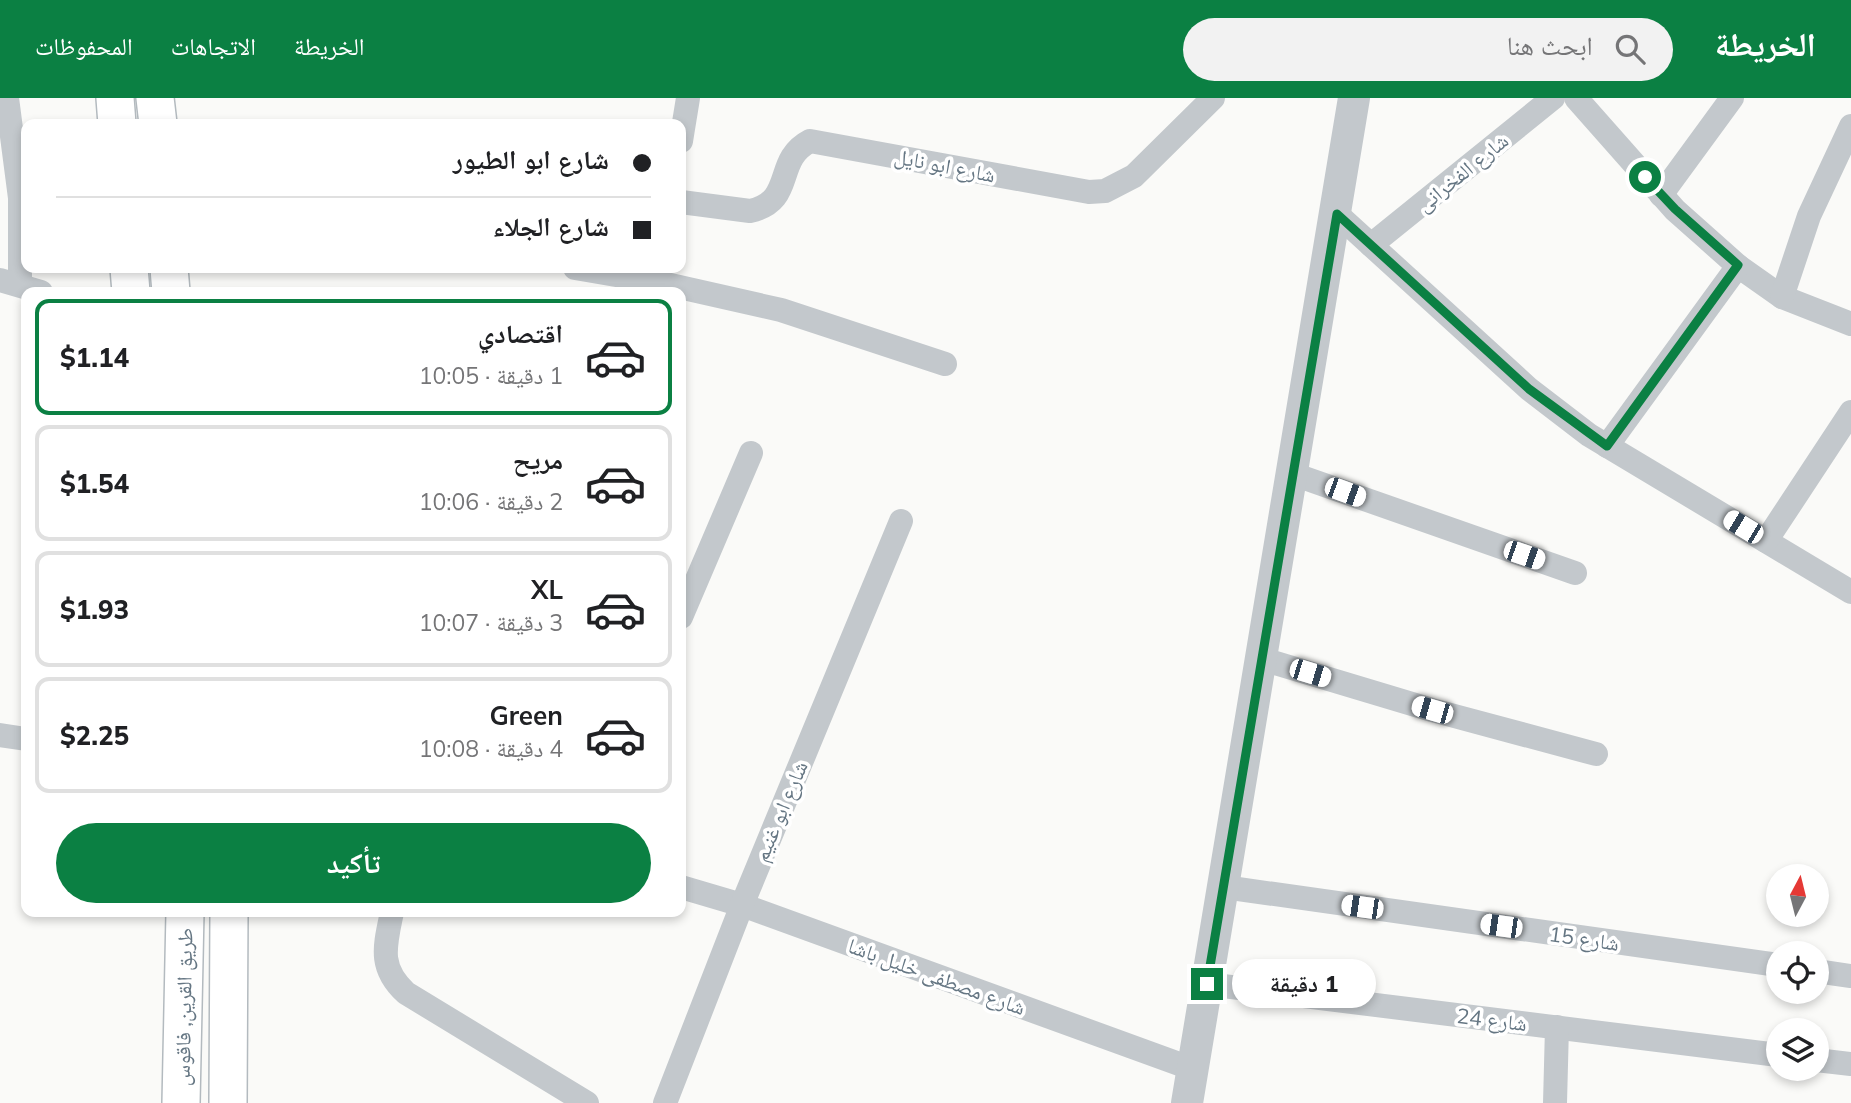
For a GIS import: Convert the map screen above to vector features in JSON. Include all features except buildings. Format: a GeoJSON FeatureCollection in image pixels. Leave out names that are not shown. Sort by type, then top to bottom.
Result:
{"type":"FeatureCollection","features":[{"type":"Feature","properties":{"kind":"main road"},"geometry":{"type":"LineString","coordinates":[[115,98],[117,119]]}},
{"type":"Feature","properties":{"kind":"main road"},"geometry":{"type":"LineString","coordinates":[[155,98],[157,119]]}},
{"type":"Feature","properties":{"kind":"main road","name":"طريق القرين, فاقوس"},"geometry":{"type":"LineString","coordinates":[[181,1103],[185,917]]}},
{"type":"Feature","properties":{"kind":"main road"},"geometry":{"type":"LineString","coordinates":[[228,1103],[229,917]]}},
{"type":"Feature","properties":{"kind":"street"},"geometry":{"type":"LineString","coordinates":[[7,98],[20,198],[21,286]]}},
{"type":"Feature","properties":{"kind":"street"},"geometry":{"type":"LineString","coordinates":[[685,119],[688,98]]}},
{"type":"Feature","properties":{"kind":"street","name":"شارع ابو نايل"},"geometry":{"type":"LineString","coordinates":[[686,203],[750,211],[762,209],[780,194],[790,158],[798,147],[810,141],[1089,192],[1105,191],[1134,176],[1213,98]]}},
{"type":"Feature","properties":{"kind":"street"},"geometry":{"type":"LineString","coordinates":[[1187,1103],[1337,214],[1354,98]]}},
{"type":"Feature","properties":{"kind":"street","name":"شارع الفخرانى"},"geometry":{"type":"LineString","coordinates":[[1371,245],[1553,98]]}},
{"type":"Feature","properties":{"kind":"street"},"geometry":{"type":"LineString","coordinates":[[1576,98],[1661,195],[1738,265],[1782,297],[1851,324]]}},
{"type":"Feature","properties":{"kind":"street"},"geometry":{"type":"LineString","coordinates":[[1661,195],[1732,98]]}},
{"type":"Feature","properties":{"kind":"street"},"geometry":{"type":"LineString","coordinates":[[1782,297],[1805,228],[1851,126]]}},
{"type":"Feature","properties":{"kind":"street"},"geometry":{"type":"LineString","coordinates":[[1337,214],[1529,389],[1607,446],[1851,592]]}},
{"type":"Feature","properties":{"kind":"street"},"geometry":{"type":"LineString","coordinates":[[1607,446],[1738,265]]}},
{"type":"Feature","properties":{"kind":"street"},"geometry":{"type":"LineString","coordinates":[[634,273],[658,275],[781,310],[944,364]]}},
{"type":"Feature","properties":{"kind":"street"},"geometry":{"type":"LineString","coordinates":[[1766,541],[1851,412]]}},
{"type":"Feature","properties":{"kind":"street"},"geometry":{"type":"LineString","coordinates":[[686,605],[751,453]]}},
{"type":"Feature","properties":{"kind":"street"},"geometry":{"type":"LineString","coordinates":[[1293,474],[1575,573]]}},
{"type":"Feature","properties":{"kind":"street","name":"شارع ابو غنيم"},"geometry":{"type":"LineString","coordinates":[[665,1103],[742,905],[901,521]]}},
{"type":"Feature","properties":{"kind":"street"},"geometry":{"type":"LineString","coordinates":[[1262,659],[1432,710],[1596,754]]}},
{"type":"Feature","properties":{"kind":"street"},"geometry":{"type":"LineString","coordinates":[[0,735],[21,737]]}},
{"type":"Feature","properties":{"kind":"street","name":"شارع 15"},"geometry":{"type":"LineString","coordinates":[[1224,887],[1766,963]]}},
{"type":"Feature","properties":{"kind":"street","name":"شارع مصطفى خليل باشا"},"geometry":{"type":"LineString","coordinates":[[686,888],[742,905],[1193,1069]]}},
{"type":"Feature","properties":{"kind":"street"},"geometry":{"type":"LineString","coordinates":[[391,917],[385,950],[386,967],[394,982],[405,993],[587,1103]]}},
{"type":"Feature","properties":{"kind":"street"},"geometry":{"type":"LineString","coordinates":[[1829,973],[1851,976]]}},
{"type":"Feature","properties":{"kind":"street","name":"شارع 24"},"geometry":{"type":"LineString","coordinates":[[1207,984],[1766,1053]]}},
{"type":"Feature","properties":{"kind":"street"},"geometry":{"type":"LineString","coordinates":[[1555,1103],[1557,1027]]}},
{"type":"Feature","properties":{"kind":"street"},"geometry":{"type":"LineString","coordinates":[[1829,1061],[1851,1064]]}},
{"type":"Feature","properties":{"kind":"route"},"geometry":{"type":"LineString","coordinates":[[1207,984],[1337,214],[1529,389],[1607,446],[1738,265],[1675,209],[1645,177]]}}]}
